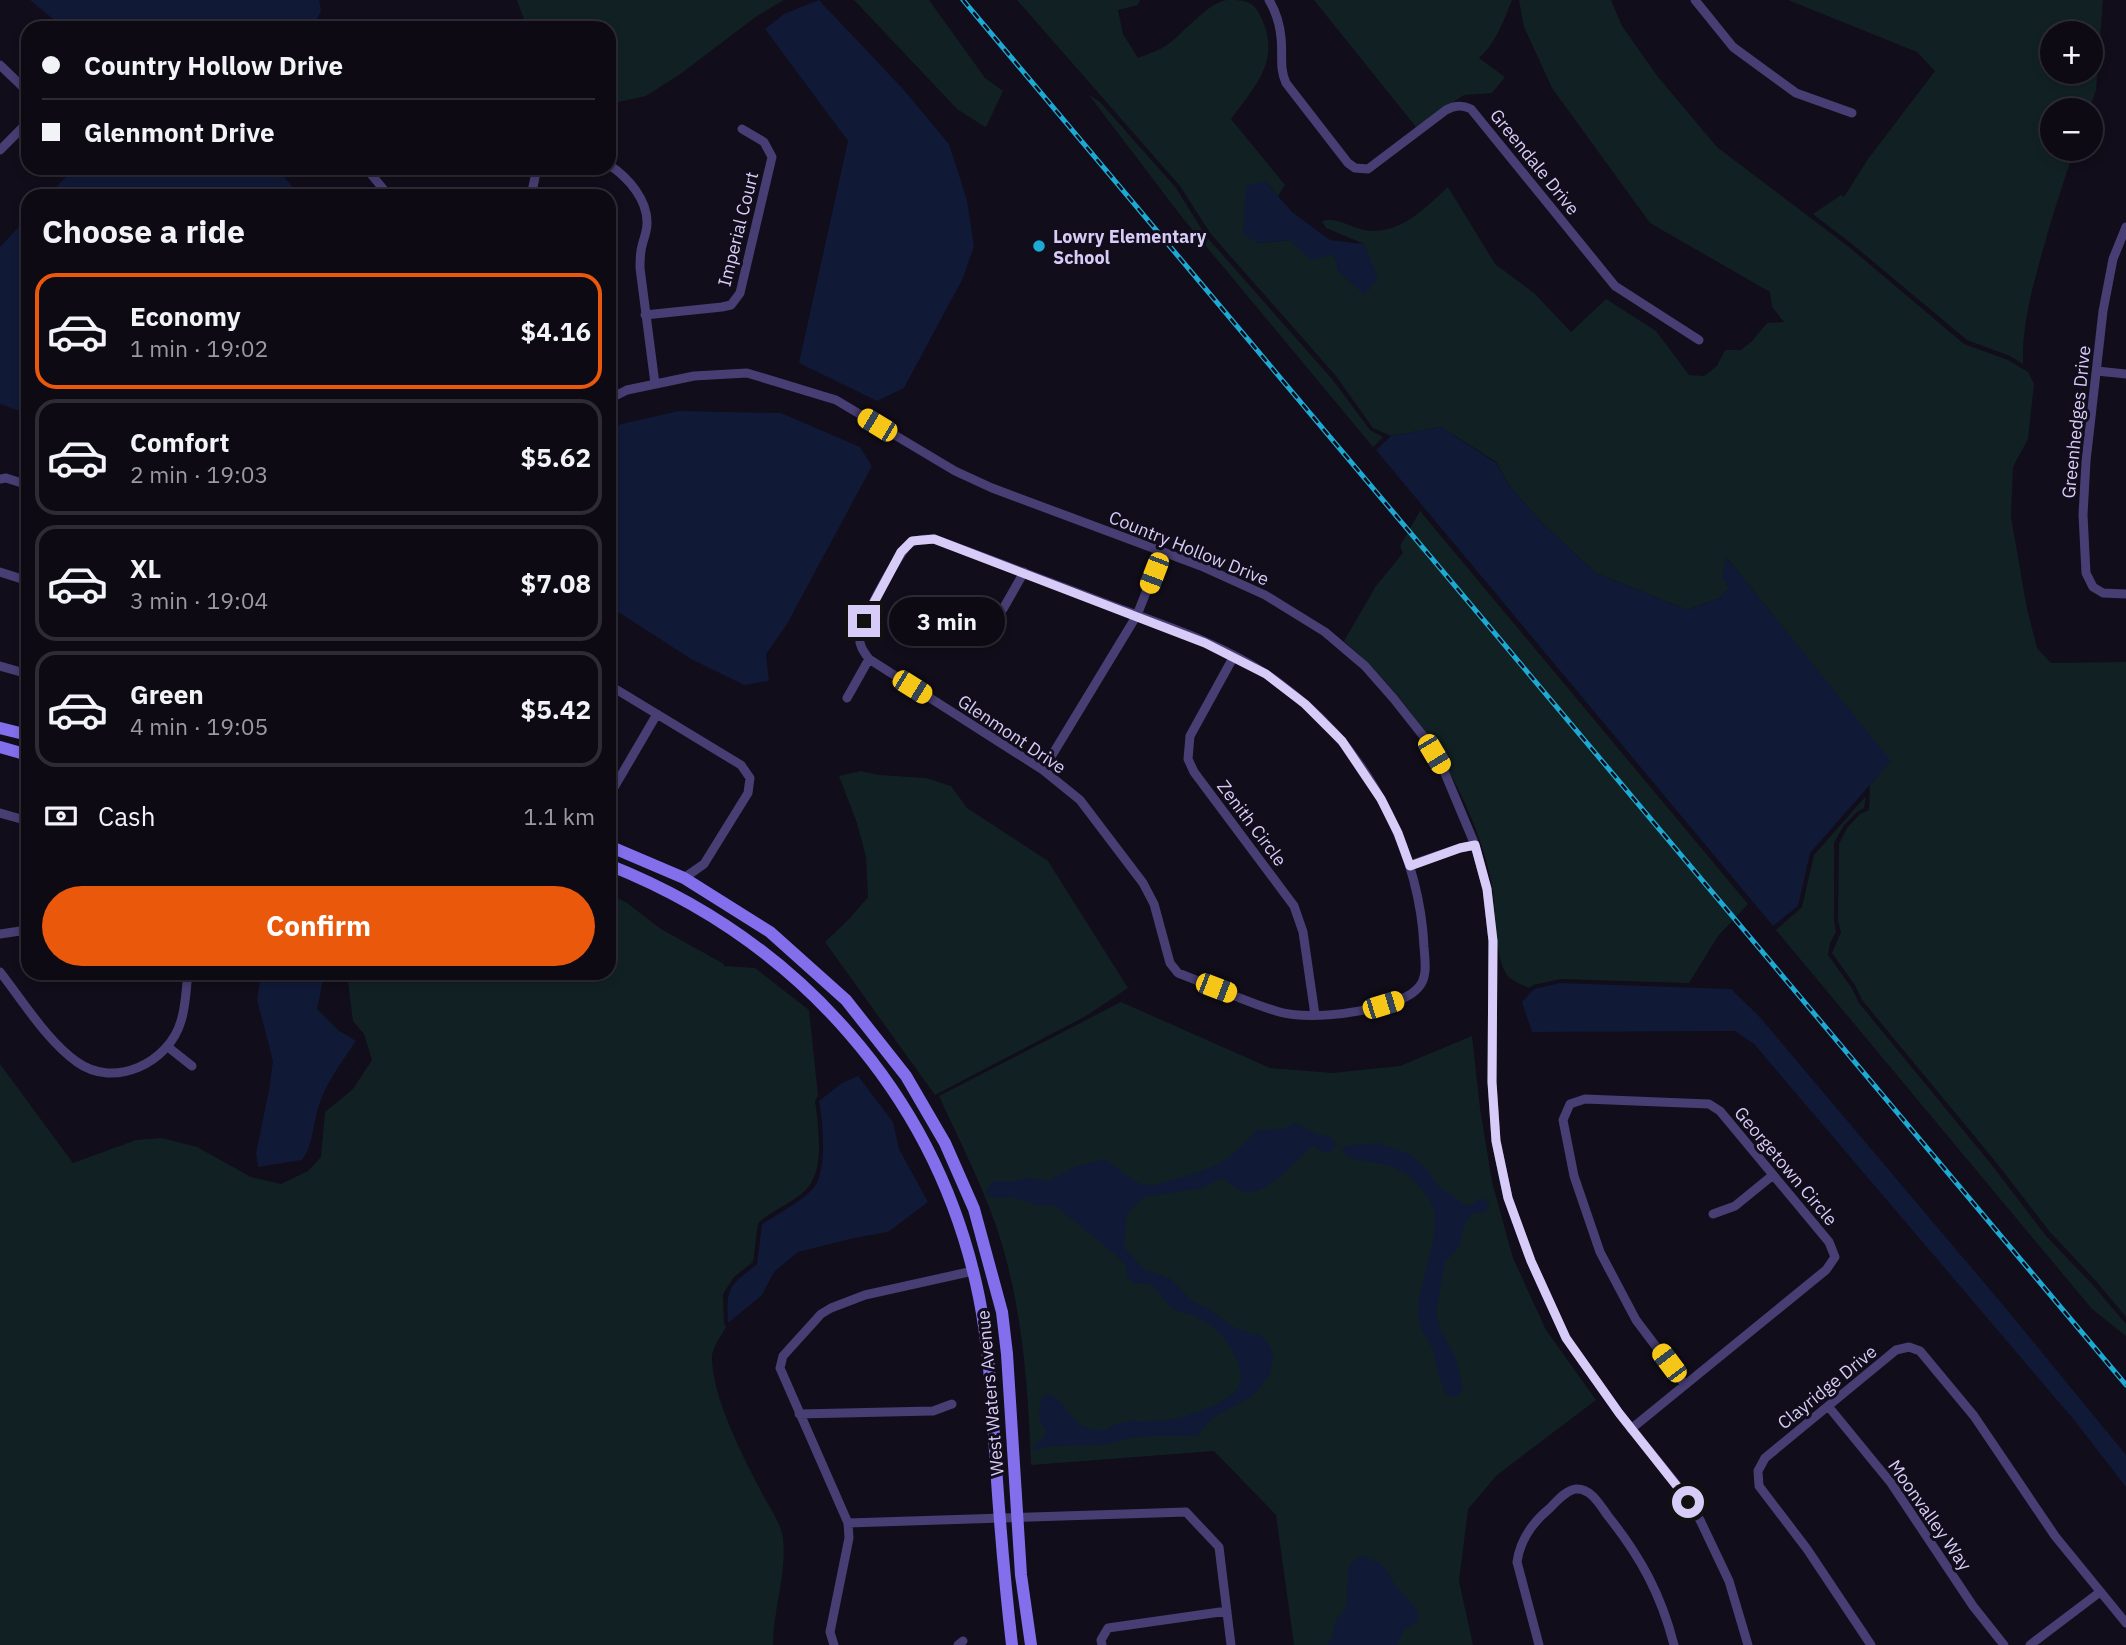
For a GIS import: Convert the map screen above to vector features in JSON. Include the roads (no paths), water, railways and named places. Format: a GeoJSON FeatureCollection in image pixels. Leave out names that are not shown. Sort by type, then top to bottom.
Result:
{"type":"FeatureCollection","features":[{"type":"Feature","properties":{"kind":"street","name":"Greendale Drive"},"geometry":{"type":"LineString","coordinates":[[1269,0],[1280,27],[1282,74],[1286,83],[1348,163],[1355,168],[1368,169],[1446,110],[1453,106],[1471,109],[1615,286],[1699,340]]}},
{"type":"Feature","properties":{"kind":"street"},"geometry":{"type":"LineString","coordinates":[[1695,0],[1733,47],[1796,93],[1852,113]]}},
{"type":"Feature","properties":{"kind":"street"},"geometry":{"type":"LineString","coordinates":[[0,65],[21,85]]}},
{"type":"Feature","properties":{"kind":"street"},"geometry":{"type":"LineString","coordinates":[[0,150],[21,129]]}},
{"type":"Feature","properties":{"kind":"street","name":"Imperial Court"},"geometry":{"type":"LineString","coordinates":[[645,315],[731,305],[740,293],[772,157],[764,142],[742,129]]}},
{"type":"Feature","properties":{"kind":"street"},"geometry":{"type":"LineString","coordinates":[[616,169],[637,192],[646,208],[648,225],[641,250],[640,268],[655,384]]}},
{"type":"Feature","properties":{"kind":"street"},"geometry":{"type":"LineString","coordinates":[[372,175],[383,189]]}},
{"type":"Feature","properties":{"kind":"street","name":"Greenhedges Drive"},"geometry":{"type":"LineString","coordinates":[[2126,227],[2113,259],[2103,312],[2086,461],[2083,515],[2086,573],[2093,587],[2103,593],[2126,594]]}},
{"type":"Feature","properties":{"kind":"street"},"geometry":{"type":"LineString","coordinates":[[2097,371],[2126,374]]}},
{"type":"Feature","properties":{"kind":"street","name":"Country Hollow Drive"},"geometry":{"type":"LineString","coordinates":[[616,396],[627,390],[694,376],[747,373],[836,400],[955,471],[992,488],[1212,571],[1265,594],[1325,632],[1365,666],[1424,737],[1444,771],[1475,845],[1487,889],[1493,941],[1492,1082],[1496,1141],[1508,1198],[1531,1261],[1566,1338],[1700,1520],[1729,1581],[1748,1645]]}},
{"type":"Feature","properties":{"kind":"street"},"geometry":{"type":"LineString","coordinates":[[0,479],[21,483]]}},
{"type":"Feature","properties":{"kind":"street","name":"Glenmont Drive"},"geometry":{"type":"LineString","coordinates":[[934,539],[1137,615],[1234,656],[1266,674],[1305,704],[1342,741],[1381,799],[1398,833],[1419,902],[1425,971],[1420,986],[1406,998],[1359,1012],[1315,1015],[1279,1012],[1178,973],[1170,963],[1154,904],[1143,883],[1080,800],[1043,771],[869,659],[862,649],[859,636],[864,621],[901,552],[912,541],[934,539]]}},
{"type":"Feature","properties":{"kind":"street"},"geometry":{"type":"LineString","coordinates":[[1043,771],[1137,615],[1162,552]]}},
{"type":"Feature","properties":{"kind":"street"},"geometry":{"type":"LineString","coordinates":[[0,572],[21,579]]}},
{"type":"Feature","properties":{"kind":"street"},"geometry":{"type":"LineString","coordinates":[[1003,609],[1024,572]]}},
{"type":"Feature","properties":{"kind":"street","name":"Zenith Circle"},"geometry":{"type":"LineString","coordinates":[[1234,656],[1191,736],[1188,758],[1194,772],[1294,906],[1303,932],[1315,1015]]}},
{"type":"Feature","properties":{"kind":"street"},"geometry":{"type":"LineString","coordinates":[[848,698],[869,659]]}},
{"type":"Feature","properties":{"kind":"street"},"geometry":{"type":"LineString","coordinates":[[0,666],[21,672]]}},
{"type":"Feature","properties":{"kind":"street"},"geometry":{"type":"LineString","coordinates":[[616,689],[741,765],[750,778],[748,793],[704,864],[684,878]]}},
{"type":"Feature","properties":{"kind":"street"},"geometry":{"type":"LineString","coordinates":[[616,784],[657,714]]}},
{"type":"Feature","properties":{"kind":"street"},"geometry":{"type":"LineString","coordinates":[[0,727],[21,733]]}},
{"type":"Feature","properties":{"kind":"street"},"geometry":{"type":"LineString","coordinates":[[0,747],[21,753]]}},
{"type":"Feature","properties":{"kind":"street"},"geometry":{"type":"LineString","coordinates":[[0,813],[21,819]]}},
{"type":"Feature","properties":{"kind":"street"},"geometry":{"type":"LineString","coordinates":[[1410,866],[1475,845]]}},
{"type":"Feature","properties":{"kind":"street","name":"West Waters Avenue"},"geometry":{"type":"LineString","coordinates":[[616,849],[684,878],[770,932],[846,1000],[905,1076],[945,1143],[974,1209],[1002,1312],[1021,1576],[1031,1645]]}},
{"type":"Feature","properties":{"kind":"street","name":"West Waters Avenue"},"geometry":{"type":"LineString","coordinates":[[616,868],[701,909],[765,953],[805,986],[872,1060],[933,1161],[957,1218],[973,1271],[989,1364],[1012,1645]]}},
{"type":"Feature","properties":{"kind":"street"},"geometry":{"type":"LineString","coordinates":[[0,934],[21,931]]}},
{"type":"Feature","properties":{"kind":"street"},"geometry":{"type":"LineString","coordinates":[[0,972],[59,1048],[79,1064],[102,1072],[127,1072],[150,1062],[168,1047],[181,1022],[187,980]]}},
{"type":"Feature","properties":{"kind":"street"},"geometry":{"type":"LineString","coordinates":[[168,1047],[191,1066]]}},
{"type":"Feature","properties":{"kind":"street","name":"Georgetown Circle"},"geometry":{"type":"LineString","coordinates":[[1631,1429],[1685,1385],[1826,1270],[1835,1257],[1829,1242],[1720,1111],[1709,1104],[1585,1099],[1570,1104],[1563,1120],[1569,1153],[1600,1252],[1636,1320],[1685,1385]]}},
{"type":"Feature","properties":{"kind":"street"},"geometry":{"type":"LineString","coordinates":[[1713,1214],[1735,1206],[1773,1175]]}},
{"type":"Feature","properties":{"kind":"street"},"geometry":{"type":"LineString","coordinates":[[834,1645],[830,1632],[849,1538],[848,1522],[779,1368],[783,1356],[821,1314],[831,1308],[865,1295],[973,1271]]}},
{"type":"Feature","properties":{"kind":"street","name":"Clayridge Drive"},"geometry":{"type":"LineString","coordinates":[[1871,1645],[1807,1549],[1759,1486],[1758,1471],[1765,1458],[1896,1350],[1909,1347],[1920,1351],[1974,1416],[2055,1536],[2126,1623]]}},
{"type":"Feature","properties":{"kind":"street"},"geometry":{"type":"LineString","coordinates":[[799,1414],[933,1411],[952,1404]]}},
{"type":"Feature","properties":{"kind":"street","name":"Moonvalley Way"},"geometry":{"type":"LineString","coordinates":[[1828,1406],[1891,1483],[1973,1606],[2004,1645]]}},
{"type":"Feature","properties":{"kind":"street"},"geometry":{"type":"LineString","coordinates":[[1539,1645],[1517,1562],[1519,1550],[1535,1520],[1568,1492],[1578,1489],[1590,1493],[1632,1546],[1653,1585],[1674,1645]]}},
{"type":"Feature","properties":{"kind":"street"},"geometry":{"type":"LineString","coordinates":[[848,1522],[1186,1512],[1219,1547],[1231,1645]]}},
{"type":"Feature","properties":{"kind":"street"},"geometry":{"type":"LineString","coordinates":[[2030,1645],[2100,1592]]}},
{"type":"Feature","properties":{"kind":"street"},"geometry":{"type":"LineString","coordinates":[[1102,1645],[1101,1640],[1108,1628],[1227,1611]]}},
{"type":"Feature","properties":{"kind":"water"},"geometry":{"type":"Polygon","coordinates":[[[30,0],[319,0],[321,11],[316,21],[56,21],[30,0]]]}},
{"type":"Feature","properties":{"kind":"water"},"geometry":{"type":"Polygon","coordinates":[[[819,0],[903,89],[949,144],[967,200],[974,246],[963,278],[904,388],[877,401],[799,363],[848,141],[765,29],[784,14],[819,0]]]}},
{"type":"Feature","properties":{"kind":"water"},"geometry":{"type":"Polygon","coordinates":[[[68,175],[283,175],[294,189],[54,189],[68,175]]]}},
{"type":"Feature","properties":{"kind":"water"},"geometry":{"type":"Polygon","coordinates":[[[1265,181],[1292,212],[1330,240],[1364,244],[1378,278],[1365,295],[1339,272],[1334,255],[1310,260],[1291,240],[1259,243],[1243,235],[1246,186],[1265,181]]]}},
{"type":"Feature","properties":{"kind":"water"},"geometry":{"type":"Polygon","coordinates":[[[21,224],[21,412],[0,404],[0,247],[21,224]]]}},
{"type":"Feature","properties":{"kind":"water"},"geometry":{"type":"Polygon","coordinates":[[[679,411],[781,413],[860,447],[872,466],[787,624],[766,654],[769,681],[744,685],[691,659],[616,611],[616,427],[679,411]]]}},
{"type":"Feature","properties":{"kind":"water"},"geometry":{"type":"Polygon","coordinates":[[[1441,427],[1496,463],[1510,487],[1545,526],[1596,573],[1687,610],[1720,598],[1729,588],[1723,578],[1726,557],[1891,761],[1810,853],[1798,906],[1773,926],[1376,450],[1391,436],[1441,427]]]}},
{"type":"Feature","properties":{"kind":"water"},"geometry":{"type":"Polygon","coordinates":[[[260,980],[323,980],[317,1009],[338,1030],[356,1041],[325,1090],[302,1160],[258,1167],[256,1153],[273,1061],[257,1000],[260,980]]]}},
{"type":"Feature","properties":{"kind":"water"},"geometry":{"type":"Polygon","coordinates":[[[1560,983],[1731,989],[1758,1015],[2126,1455],[2126,1487],[2074,1420],[1754,1044],[1735,1031],[1532,1032],[1522,1002],[1534,989],[1560,983]]]}},
{"type":"Feature","properties":{"kind":"water"},"geometry":{"type":"Polygon","coordinates":[[[858,1076],[893,1122],[899,1149],[928,1202],[888,1232],[798,1252],[774,1272],[762,1295],[728,1323],[731,1288],[757,1264],[762,1224],[805,1196],[819,1178],[823,1145],[819,1101],[842,1083],[858,1076]]]}},
{"type":"Feature","properties":{"kind":"water"},"geometry":{"type":"Polygon","coordinates":[[[1296,1123],[1319,1135],[1330,1136],[1336,1144],[1332,1151],[1325,1152],[1312,1146],[1281,1176],[1253,1192],[1242,1191],[1221,1178],[1200,1189],[1149,1196],[1139,1201],[1127,1214],[1124,1248],[1144,1269],[1171,1279],[1192,1301],[1209,1309],[1235,1328],[1252,1335],[1259,1334],[1266,1340],[1273,1353],[1270,1375],[1253,1396],[1214,1417],[1196,1436],[1150,1436],[1104,1445],[1053,1446],[1034,1450],[1033,1446],[1042,1439],[1046,1431],[1039,1411],[1042,1397],[1048,1394],[1056,1398],[1077,1422],[1093,1429],[1106,1430],[1124,1422],[1158,1421],[1200,1411],[1222,1401],[1237,1389],[1240,1373],[1229,1345],[1216,1330],[1198,1318],[1176,1310],[1154,1287],[1143,1283],[1134,1284],[1127,1277],[1126,1266],[1116,1255],[1054,1205],[1037,1206],[1011,1197],[998,1199],[986,1194],[989,1186],[996,1181],[1016,1181],[1026,1177],[1048,1181],[1075,1167],[1104,1159],[1136,1182],[1155,1185],[1222,1162],[1239,1149],[1256,1130],[1283,1129],[1296,1123]]]}},
{"type":"Feature","properties":{"kind":"water"},"geometry":{"type":"Polygon","coordinates":[[[1378,1143],[1409,1154],[1426,1168],[1437,1185],[1467,1206],[1479,1199],[1485,1199],[1490,1206],[1482,1213],[1474,1213],[1465,1222],[1459,1247],[1445,1262],[1436,1313],[1440,1328],[1456,1359],[1463,1390],[1456,1397],[1446,1395],[1433,1350],[1418,1317],[1419,1299],[1434,1236],[1435,1214],[1429,1198],[1410,1176],[1388,1165],[1348,1158],[1342,1150],[1346,1146],[1378,1143]]]}},
{"type":"Feature","properties":{"kind":"water"},"geometry":{"type":"Polygon","coordinates":[[[1362,1556],[1380,1563],[1387,1570],[1395,1585],[1418,1611],[1418,1622],[1405,1629],[1397,1645],[1327,1645],[1332,1637],[1334,1624],[1347,1604],[1351,1562],[1362,1556]]]}},
{"type":"Feature","properties":{"kind":"railway"},"geometry":{"type":"LineString","coordinates":[[963,0],[2126,1385]]}},
{"type":"Feature","properties":{"kind":"place","name":"Lowry Elementary School"},"geometry":{"type":"Point","coordinates":[1039,246]}}]}
